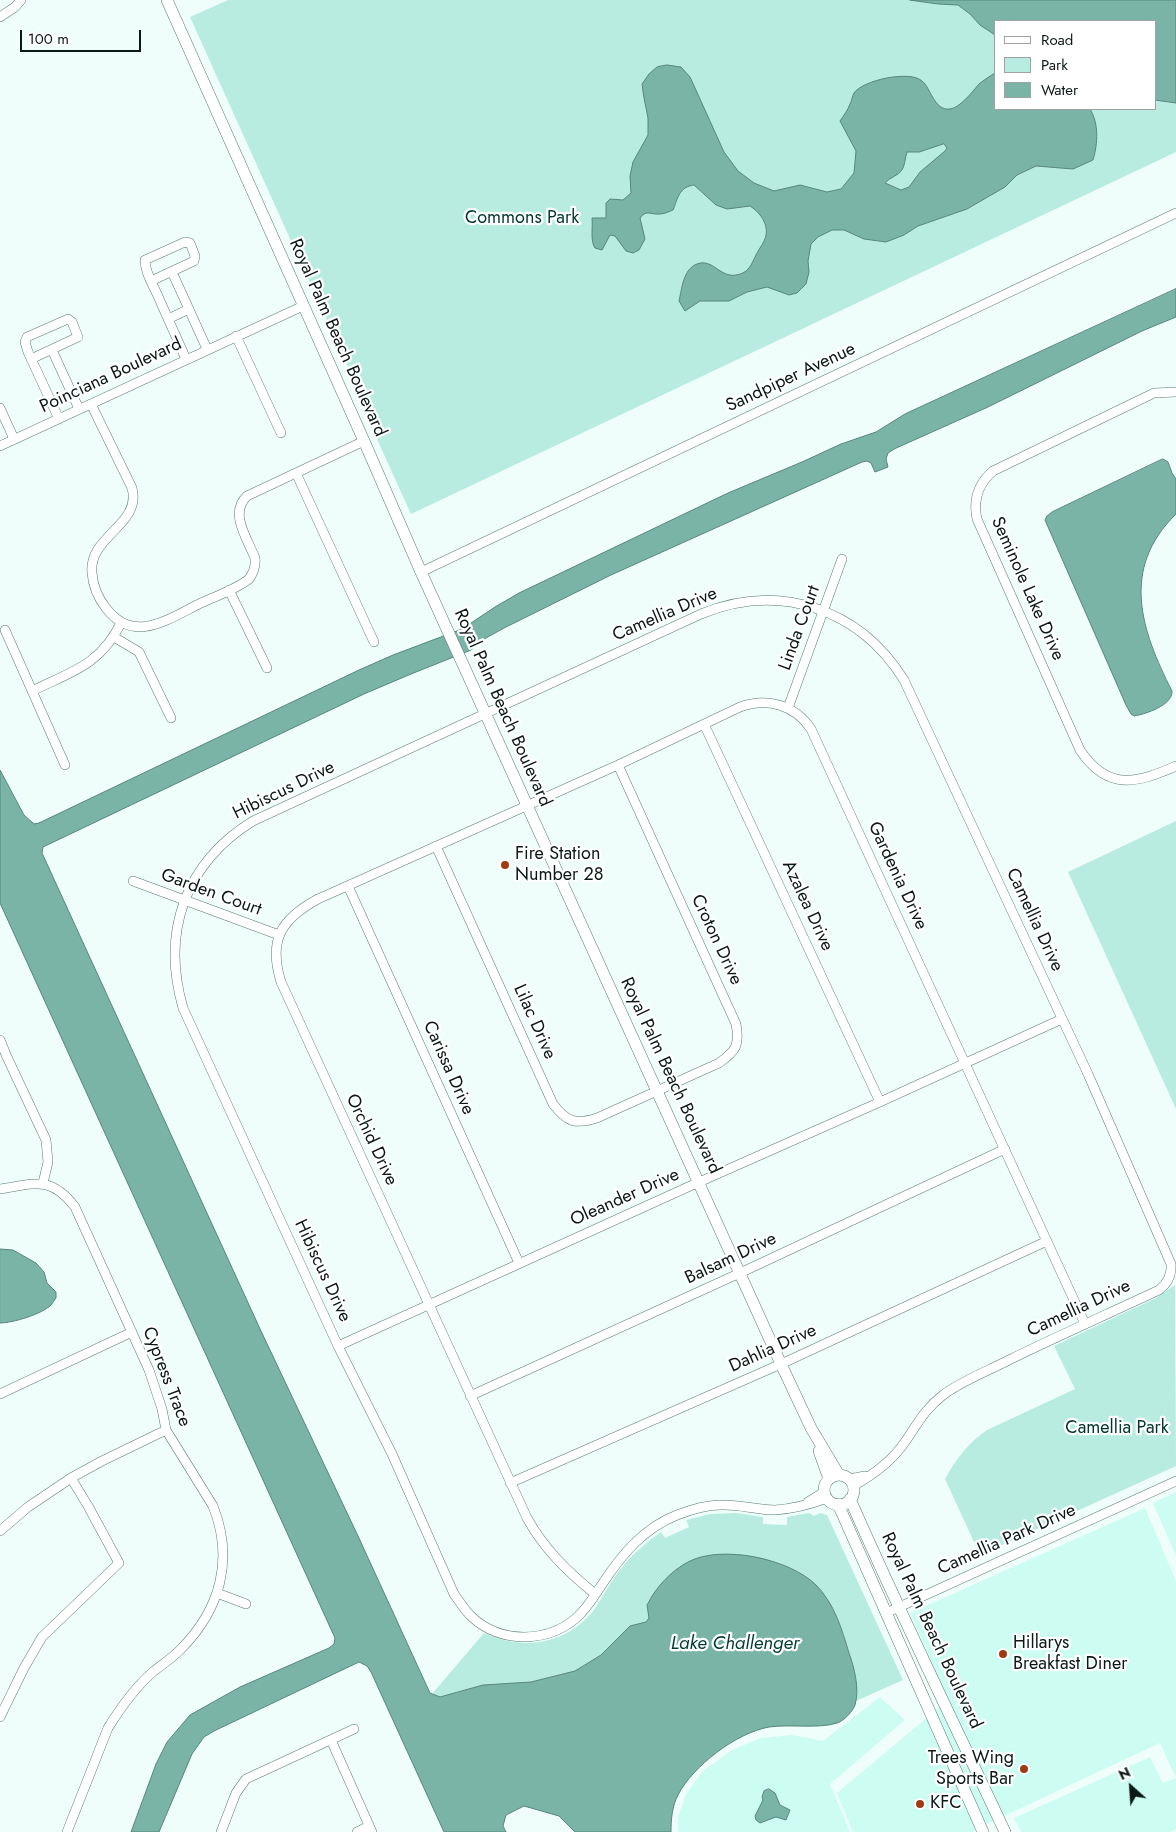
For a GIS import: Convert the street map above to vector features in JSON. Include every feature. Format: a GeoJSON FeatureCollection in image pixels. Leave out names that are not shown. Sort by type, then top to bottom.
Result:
{"type":"FeatureCollection","features":[{"type":"Feature","properties":{"kind":"street"},"geometry":{"type":"LineString","coordinates":[[0,17],[15,7],[21,0]]}},
{"type":"Feature","properties":{"kind":"street","name":"Royal Palm Beach Boulevard"},"geometry":{"type":"LineString","coordinates":[[166,0],[448,632],[810,1428],[842,1480]]}},
{"type":"Feature","properties":{"kind":"street","name":"Sandpiper Avenue"},"geometry":{"type":"LineString","coordinates":[[421,572],[1176,214]]}},
{"type":"Feature","properties":{"kind":"street"},"geometry":{"type":"LineString","coordinates":[[151,281],[194,261],[195,256],[190,243],[185,242],[145,260],[145,266],[151,281],[186,359]]}},
{"type":"Feature","properties":{"kind":"street"},"geometry":{"type":"LineString","coordinates":[[172,272],[207,349]]}},
{"type":"Feature","properties":{"kind":"street","name":"Poinciana Boulevard"},"geometry":{"type":"LineString","coordinates":[[0,446],[303,306]]}},
{"type":"Feature","properties":{"kind":"street"},"geometry":{"type":"LineString","coordinates":[[168,319],[189,309]]}},
{"type":"Feature","properties":{"kind":"street"},"geometry":{"type":"LineString","coordinates":[[31,359],[78,337],[72,322],[68,319],[27,337],[25,342],[31,359],[59,419]]}},
{"type":"Feature","properties":{"kind":"street"},"geometry":{"type":"LineString","coordinates":[[236,336],[281,433]]}},
{"type":"Feature","properties":{"kind":"street"},"geometry":{"type":"LineString","coordinates":[[52,350],[79,409]]}},
{"type":"Feature","properties":{"kind":"street","name":"Seminole Lake Drive"},"geometry":{"type":"LineString","coordinates":[[1176,392],[1154,393],[993,471],[981,484],[975,501],[977,519],[1080,750],[1086,759],[1110,777],[1130,781],[1150,778],[1176,766]]}},
{"type":"Feature","properties":{"kind":"street"},"geometry":{"type":"LineString","coordinates":[[91,404],[133,493],[133,504],[128,515],[101,544],[91,562],[93,579],[98,594],[110,614],[121,623],[133,627],[153,626],[249,579],[255,569],[255,558],[238,516],[240,505],[247,496],[364,442]]}},
{"type":"Feature","properties":{"kind":"street"},"geometry":{"type":"LineString","coordinates":[[0,408],[14,439]]}},
{"type":"Feature","properties":{"kind":"street"},"geometry":{"type":"LineString","coordinates":[[296,473],[374,642]]}},
{"type":"Feature","properties":{"kind":"street","name":"Linda Court"},"geometry":{"type":"LineString","coordinates":[[788,708],[842,558]]}},
{"type":"Feature","properties":{"kind":"street"},"geometry":{"type":"LineString","coordinates":[[229,590],[267,668]]}},
{"type":"Feature","properties":{"kind":"street","name":"Camellia Drive"},"geometry":{"type":"LineString","coordinates":[[486,714],[713,609],[747,601],[772,600],[791,602],[823,611],[844,620],[870,639],[884,653],[904,680],[1062,1019],[1171,1264],[1168,1281],[1159,1290],[958,1386],[942,1396],[917,1422],[895,1455],[875,1472],[842,1480]]}},
{"type":"Feature","properties":{"kind":"street"},"geometry":{"type":"LineString","coordinates":[[32,691],[85,665],[104,650],[114,637],[121,623]]}},
{"type":"Feature","properties":{"kind":"street"},"geometry":{"type":"LineString","coordinates":[[5,630],[65,765]]}},
{"type":"Feature","properties":{"kind":"street"},"geometry":{"type":"LineString","coordinates":[[114,637],[139,652],[170,718]]}},
{"type":"Feature","properties":{"kind":"street"},"geometry":{"type":"LineString","coordinates":[[527,806],[740,707],[772,703],[788,708]]}},
{"type":"Feature","properties":{"kind":"street","name":"Gardenia Drive"},"geometry":{"type":"LineString","coordinates":[[788,708],[798,715],[811,729],[1085,1324]]}},
{"type":"Feature","properties":{"kind":"street","name":"Hibiscus Drive"},"geometry":{"type":"LineString","coordinates":[[486,714],[253,821],[227,839],[213,853],[192,884],[178,920],[174,952],[178,990],[183,1008],[338,1346],[392,1454],[454,1594],[474,1618],[502,1634],[527,1637],[538,1636],[560,1628],[574,1620],[586,1609],[621,1557],[634,1542],[661,1522],[692,1509],[725,1504],[775,1510],[806,1504],[825,1495]]}},
{"type":"Feature","properties":{"kind":"street","name":"Azalea Drive"},"geometry":{"type":"LineString","coordinates":[[704,724],[880,1102]]}},
{"type":"Feature","properties":{"kind":"street","name":"Croton Drive"},"geometry":{"type":"LineString","coordinates":[[618,764],[736,1024],[738,1036],[737,1045],[731,1054],[719,1063],[657,1090]]}},
{"type":"Feature","properties":{"kind":"street","name":"Orchid Drive"},"geometry":{"type":"LineString","coordinates":[[527,806],[301,908],[290,917],[279,935],[276,962],[281,982],[510,1484],[537,1537],[560,1563],[595,1594]]}},
{"type":"Feature","properties":{"kind":"street","name":"Lilac Drive"},"geometry":{"type":"LineString","coordinates":[[436,846],[553,1104],[561,1115],[573,1121],[584,1122],[597,1118],[657,1090]]}},
{"type":"Feature","properties":{"kind":"street","name":"Garden Court"},"geometry":{"type":"LineString","coordinates":[[132,881],[184,902],[279,935]]}},
{"type":"Feature","properties":{"kind":"street","name":"Carissa Drive"},"geometry":{"type":"LineString","coordinates":[[348,886],[519,1263]]}},
{"type":"Feature","properties":{"kind":"street","name":"Oleander Drive"},"geometry":{"type":"LineString","coordinates":[[338,1346],[1062,1019]]}},
{"type":"Feature","properties":{"kind":"street"},"geometry":{"type":"LineString","coordinates":[[0,1040],[3,1059],[46,1140],[48,1162],[43,1183],[0,1189]]}},
{"type":"Feature","properties":{"kind":"street","name":"Balsam Drive"},"geometry":{"type":"LineString","coordinates":[[470,1396],[740,1273],[1005,1149]]}},
{"type":"Feature","properties":{"kind":"street","name":"Cypress Trace"},"geometry":{"type":"LineString","coordinates":[[43,1183],[61,1192],[75,1207],[156,1389],[166,1430],[208,1498],[218,1519],[224,1547],[222,1576],[217,1593],[203,1621],[193,1636],[168,1661],[140,1683],[118,1712],[108,1728],[67,1832]]}},
{"type":"Feature","properties":{"kind":"street","name":"Dahlia Drive"},"geometry":{"type":"LineString","coordinates":[[510,1484],[781,1364],[1047,1241]]}},
{"type":"Feature","properties":{"kind":"street"},"geometry":{"type":"LineString","coordinates":[[0,1394],[132,1332]]}},
{"type":"Feature","properties":{"kind":"street"},"geometry":{"type":"LineString","coordinates":[[0,1531],[28,1507],[71,1478],[166,1430]]}},
{"type":"Feature","properties":{"kind":"street"},"geometry":{"type":"LineString","coordinates":[[0,1718],[24,1668],[42,1637],[119,1563],[71,1478]]}},
{"type":"Feature","properties":{"kind":"street"},"geometry":{"type":"LineString","coordinates":[[842,1480],[853,1493],[850,1499],[843,1504],[831,1502],[825,1495],[842,1480]]}},
{"type":"Feature","properties":{"kind":"street","name":"Camellia Park Drive"},"geometry":{"type":"LineString","coordinates":[[886,1614],[1176,1481]]}},
{"type":"Feature","properties":{"kind":"street","name":"Royal Palm Beach Boulevard"},"geometry":{"type":"LineString","coordinates":[[850,1499],[1005,1832]]}},
{"type":"Feature","properties":{"kind":"street","name":"Royal Palm Beach Boulevard"},"geometry":{"type":"LineString","coordinates":[[838,1504],[983,1832]]}},
{"type":"Feature","properties":{"kind":"street"},"geometry":{"type":"LineString","coordinates":[[217,1593],[246,1604]]}},
{"type":"Feature","properties":{"kind":"street"},"geometry":{"type":"LineString","coordinates":[[221,1832],[236,1792],[246,1779],[354,1729]]}},
{"type":"Feature","properties":{"kind":"street"},"geometry":{"type":"LineString","coordinates":[[331,1740],[371,1829],[357,1832]]}},
{"type":"Feature","properties":{"kind":"shaded area"},"geometry":{"type":"Polygon","coordinates":[[[1176,1492],[1176,1556],[1153,1503],[1176,1492]]]}},
{"type":"Feature","properties":{"kind":"shaded area"},"geometry":{"type":"Polygon","coordinates":[[[1145,1508],[1176,1581],[1176,1775],[1160,1743],[974,1830],[974,1832],[853,1832],[837,1793],[948,1700],[910,1613],[1145,1508]]]}},
{"type":"Feature","properties":{"kind":"shaded area"},"geometry":{"type":"Polygon","coordinates":[[[880,1697],[905,1720],[830,1784],[850,1832],[678,1832],[678,1817],[686,1794],[703,1771],[732,1750],[761,1738],[792,1735],[823,1741],[880,1697]]]}},
{"type":"Feature","properties":{"kind":"shaded area"},"geometry":{"type":"Polygon","coordinates":[[[1150,1757],[1163,1783],[1176,1778],[1176,1829],[1170,1832],[1021,1832],[1014,1818],[1150,1757]]]}},
{"type":"Feature","properties":{"kind":"green space","name":"Commons Park"},"geometry":{"type":"Polygon","coordinates":[[[228,0],[1176,0],[1176,152],[411,514],[376,437],[370,416],[190,17],[228,0]]]}},
{"type":"Feature","properties":{"kind":"green space"},"geometry":{"type":"Polygon","coordinates":[[[1176,821],[1176,1109],[1068,872],[1176,821]]]}},
{"type":"Feature","properties":{"kind":"green space","name":"Camellia Park"},"geometry":{"type":"Polygon","coordinates":[[[1175,1285],[1176,1466],[980,1555],[945,1479],[958,1458],[974,1440],[987,1430],[1075,1389],[1054,1346],[1156,1298],[1175,1285]]]}},
{"type":"Feature","properties":{"kind":"green space"},"geometry":{"type":"Polygon","coordinates":[[[736,1513],[763,1517],[763,1524],[787,1525],[787,1517],[809,1513],[814,1516],[820,1513],[827,1515],[903,1680],[856,1701],[857,1694],[851,1658],[844,1635],[825,1595],[804,1575],[792,1569],[773,1561],[737,1555],[650,1598],[647,1604],[649,1618],[646,1622],[628,1628],[601,1655],[575,1671],[531,1682],[483,1685],[440,1697],[432,1694],[484,1633],[499,1639],[529,1643],[557,1637],[570,1631],[583,1622],[594,1610],[612,1581],[632,1556],[661,1532],[665,1538],[689,1527],[686,1520],[710,1514],[736,1513]]]}},
{"type":"Feature","properties":{"kind":"water"},"geometry":{"type":"Polygon","coordinates":[[[910,0],[1176,0],[1176,103],[1156,100],[1156,20],[994,20],[994,34],[980,25],[958,5],[910,0]]]}},
{"type":"Feature","properties":{"kind":"water"},"geometry":{"type":"Polygon","coordinates":[[[667,65],[681,67],[690,77],[724,152],[738,171],[754,183],[774,191],[800,185],[827,192],[841,189],[854,173],[856,151],[840,121],[848,108],[853,94],[859,88],[887,78],[908,76],[916,78],[925,84],[936,103],[945,109],[950,109],[958,106],[979,84],[994,74],[994,110],[1090,110],[1096,127],[1095,154],[1093,160],[1073,169],[1036,166],[1017,175],[1005,187],[967,209],[918,226],[904,235],[886,242],[864,239],[844,230],[832,230],[818,237],[811,244],[806,284],[797,293],[789,295],[767,287],[747,292],[729,301],[700,301],[685,311],[679,301],[684,280],[689,270],[697,264],[703,263],[725,274],[736,275],[744,272],[751,265],[763,243],[766,236],[766,226],[758,212],[750,206],[727,209],[716,205],[694,185],[682,191],[673,210],[662,214],[647,213],[642,215],[640,218],[645,239],[639,250],[633,253],[626,251],[615,236],[610,235],[602,250],[595,248],[592,238],[592,218],[606,218],[606,203],[610,199],[623,200],[631,193],[630,176],[633,162],[648,135],[648,118],[642,84],[657,67],[667,65]],[[944,144],[919,152],[907,152],[902,170],[885,183],[901,190],[909,187],[920,172],[947,148],[944,144]]]}},
{"type":"Feature","properties":{"kind":"water","name":"Lake Challenger"},"geometry":{"type":"Polygon","coordinates":[[[1176,289],[1176,317],[1142,331],[988,407],[894,449],[888,453],[886,459],[888,467],[875,472],[871,463],[867,461],[862,462],[611,575],[504,628],[486,638],[471,650],[364,694],[43,847],[42,853],[261,1331],[430,1693],[440,1697],[483,1685],[531,1682],[575,1671],[601,1655],[630,1626],[646,1622],[649,1618],[647,1605],[651,1598],[664,1580],[676,1570],[688,1562],[719,1554],[755,1557],[773,1562],[790,1568],[816,1585],[828,1600],[837,1617],[853,1665],[857,1685],[854,1707],[840,1722],[822,1726],[769,1727],[756,1730],[717,1752],[694,1773],[678,1795],[672,1813],[671,1832],[575,1832],[559,1816],[524,1806],[506,1815],[503,1826],[506,1832],[444,1832],[371,1672],[367,1666],[359,1662],[204,1737],[192,1754],[159,1832],[131,1832],[156,1764],[167,1742],[190,1715],[240,1687],[329,1648],[334,1644],[335,1638],[0,903],[0,770],[24,815],[34,824],[39,823],[359,670],[462,629],[519,593],[728,493],[841,444],[876,432],[905,414],[1176,289]]]}},
{"type":"Feature","properties":{"kind":"water"},"geometry":{"type":"Polygon","coordinates":[[[1163,459],[1168,462],[1176,479],[1176,514],[1158,535],[1147,556],[1142,578],[1141,600],[1145,623],[1152,645],[1172,691],[1171,696],[1164,705],[1152,711],[1134,716],[1126,705],[1045,520],[1052,512],[1163,459]]]}},
{"type":"Feature","properties":{"kind":"water"},"geometry":{"type":"Polygon","coordinates":[[[0,1249],[13,1250],[36,1263],[44,1272],[47,1283],[56,1292],[56,1298],[51,1305],[41,1312],[27,1317],[0,1323],[0,1249]]]}},
{"type":"Feature","properties":{"kind":"water"},"geometry":{"type":"Polygon","coordinates":[[[769,1789],[775,1793],[780,1805],[790,1810],[786,1820],[776,1817],[760,1823],[756,1820],[755,1816],[763,1800],[764,1791],[769,1789]]]}},
{"type":"Feature","properties":{"kind":"place","name":"Fire Station Number 28"},"geometry":{"type":"Point","coordinates":[505,865]}},
{"type":"Feature","properties":{"kind":"place","name":"Hillarys Breakfast Diner"},"geometry":{"type":"Point","coordinates":[1003,1654]}},
{"type":"Feature","properties":{"kind":"place","name":"Trees Wing Sports Bar"},"geometry":{"type":"Point","coordinates":[1024,1769]}},
{"type":"Feature","properties":{"kind":"place","name":"KFC"},"geometry":{"type":"Point","coordinates":[920,1804]}}]}
